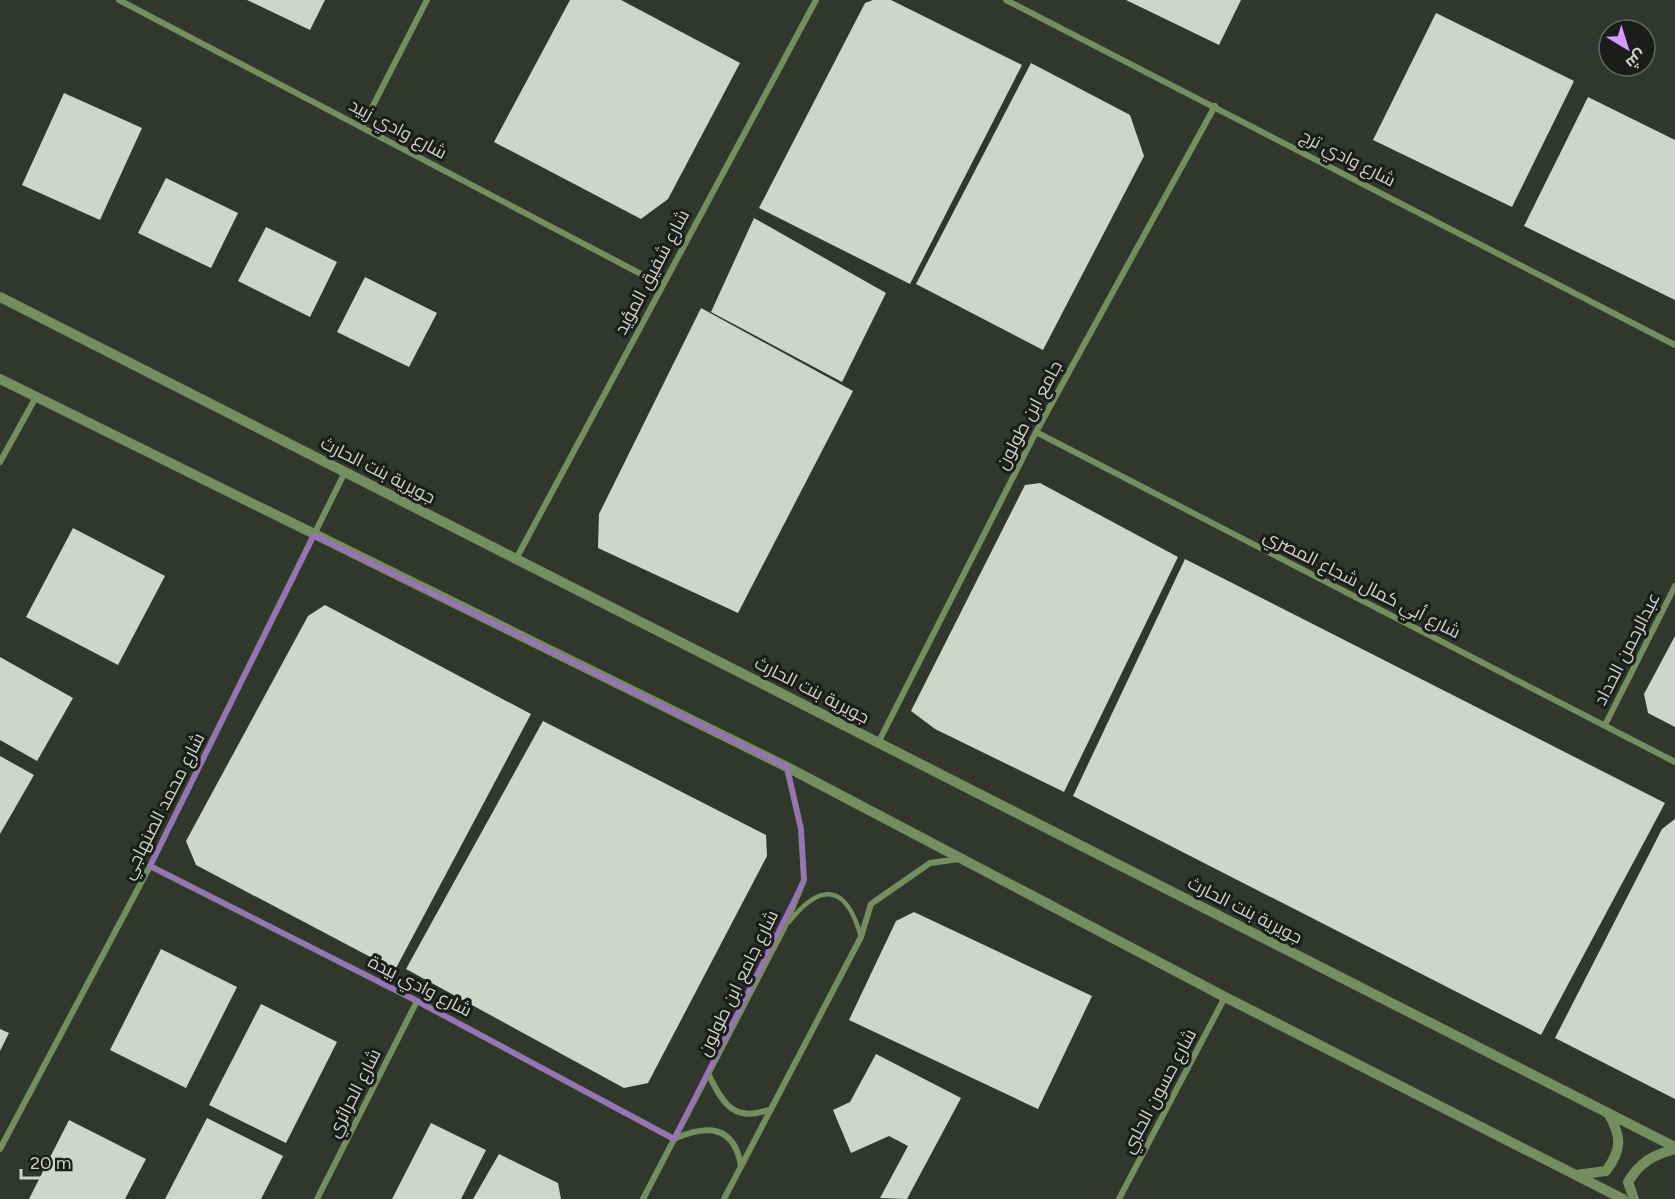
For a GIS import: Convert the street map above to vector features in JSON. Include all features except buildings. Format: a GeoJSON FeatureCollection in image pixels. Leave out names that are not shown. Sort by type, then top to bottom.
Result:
{"type":"FeatureCollection","features":[{"type":"Feature","properties":{"kind":"street","name":"شارع وادي زبيد"},"geometry":{"type":"LineString","coordinates":[[119,0],[662,285]]}},
{"type":"Feature","properties":{"kind":"street"},"geometry":{"type":"LineString","coordinates":[[362,127],[427,0]]}},
{"type":"Feature","properties":{"kind":"street","name":"شارع شفيق المؤيد"},"geometry":{"type":"LineString","coordinates":[[516,559],[816,0]]}},
{"type":"Feature","properties":{"kind":"street","name":"شارع وادي ترج"},"geometry":{"type":"LineString","coordinates":[[1006,0],[1675,345]]}},
{"type":"Feature","properties":{"kind":"street","name":"جامع ابن طولون"},"geometry":{"type":"LineString","coordinates":[[878,743],[1035,432],[1215,106]]}},
{"type":"Feature","properties":{"kind":"street","name":"جويرية بنت الحارث"},"geometry":{"type":"LineString","coordinates":[[0,297],[1675,1148]]}},
{"type":"Feature","properties":{"kind":"street"},"geometry":{"type":"LineString","coordinates":[[0,379],[787,767],[1225,997],[1623,1199]]}},
{"type":"Feature","properties":{"kind":"street"},"geometry":{"type":"LineString","coordinates":[[0,462],[36,397]]}},
{"type":"Feature","properties":{"kind":"street","name":"شارع أبي كمال شجاع المصري"},"geometry":{"type":"LineString","coordinates":[[1035,432],[1675,762]]}},
{"type":"Feature","properties":{"kind":"street","name":"شارع محمد الصنهاجي"},"geometry":{"type":"LineString","coordinates":[[0,1149],[150,866],[345,472]]}},
{"type":"Feature","properties":{"kind":"street","name":"عبدالرحمن الحداد"},"geometry":{"type":"LineString","coordinates":[[1605,725],[1675,586]]}},
{"type":"Feature","properties":{"kind":"street","name":"شارع جامع ابن طولون"},"geometry":{"type":"LineString","coordinates":[[642,1199],[784,928],[804,880],[801,829],[787,767]]}},
{"type":"Feature","properties":{"kind":"street"},"geometry":{"type":"LineString","coordinates":[[724,1199],[861,937],[871,904],[930,863],[962,859]]}},
{"type":"Feature","properties":{"kind":"street","name":"شارع وادي بيدة"},"geometry":{"type":"LineString","coordinates":[[150,866],[417,1000],[674,1139]]}},
{"type":"Feature","properties":{"kind":"street","name":"شارع حسون الحلبي"},"geometry":{"type":"LineString","coordinates":[[1119,1199],[1225,997]]}},
{"type":"Feature","properties":{"kind":"street","name":"شارع الحرائري"},"geometry":{"type":"LineString","coordinates":[[317,1199],[417,1000]]}},
{"type":"Feature","properties":{"kind":"street"},"geometry":{"type":"LineString","coordinates":[[709,1075],[723,1101],[731,1109],[752,1114],[771,1109]]}},
{"type":"Feature","properties":{"kind":"street"},"geometry":{"type":"LineString","coordinates":[[1576,1175],[1606,1171],[1617,1157],[1621,1138],[1608,1113]]}},
{"type":"Feature","properties":{"kind":"street"},"geometry":{"type":"LineString","coordinates":[[674,1139],[696,1130],[720,1132],[735,1147],[741,1166]]}},
{"type":"Feature","properties":{"kind":"street","name":"جويرية بنت الحارث"},"geometry":{"type":"LineString","coordinates":[[1635,1199],[1628,1182],[1637,1167],[1653,1155],[1675,1148]]}},
{"type":"Feature","properties":{"kind":"lane"},"geometry":{"type":"LineString","coordinates":[[784,928],[805,901],[814,896],[828,894],[843,900],[855,915],[861,937]]}},
{"type":"Feature","properties":{"kind":"highlighted area"},"geometry":{"type":"Polygon","coordinates":[[[314,535],[787,767],[801,829],[804,880],[674,1139],[417,1001],[150,866],[314,535]]]}}]}
